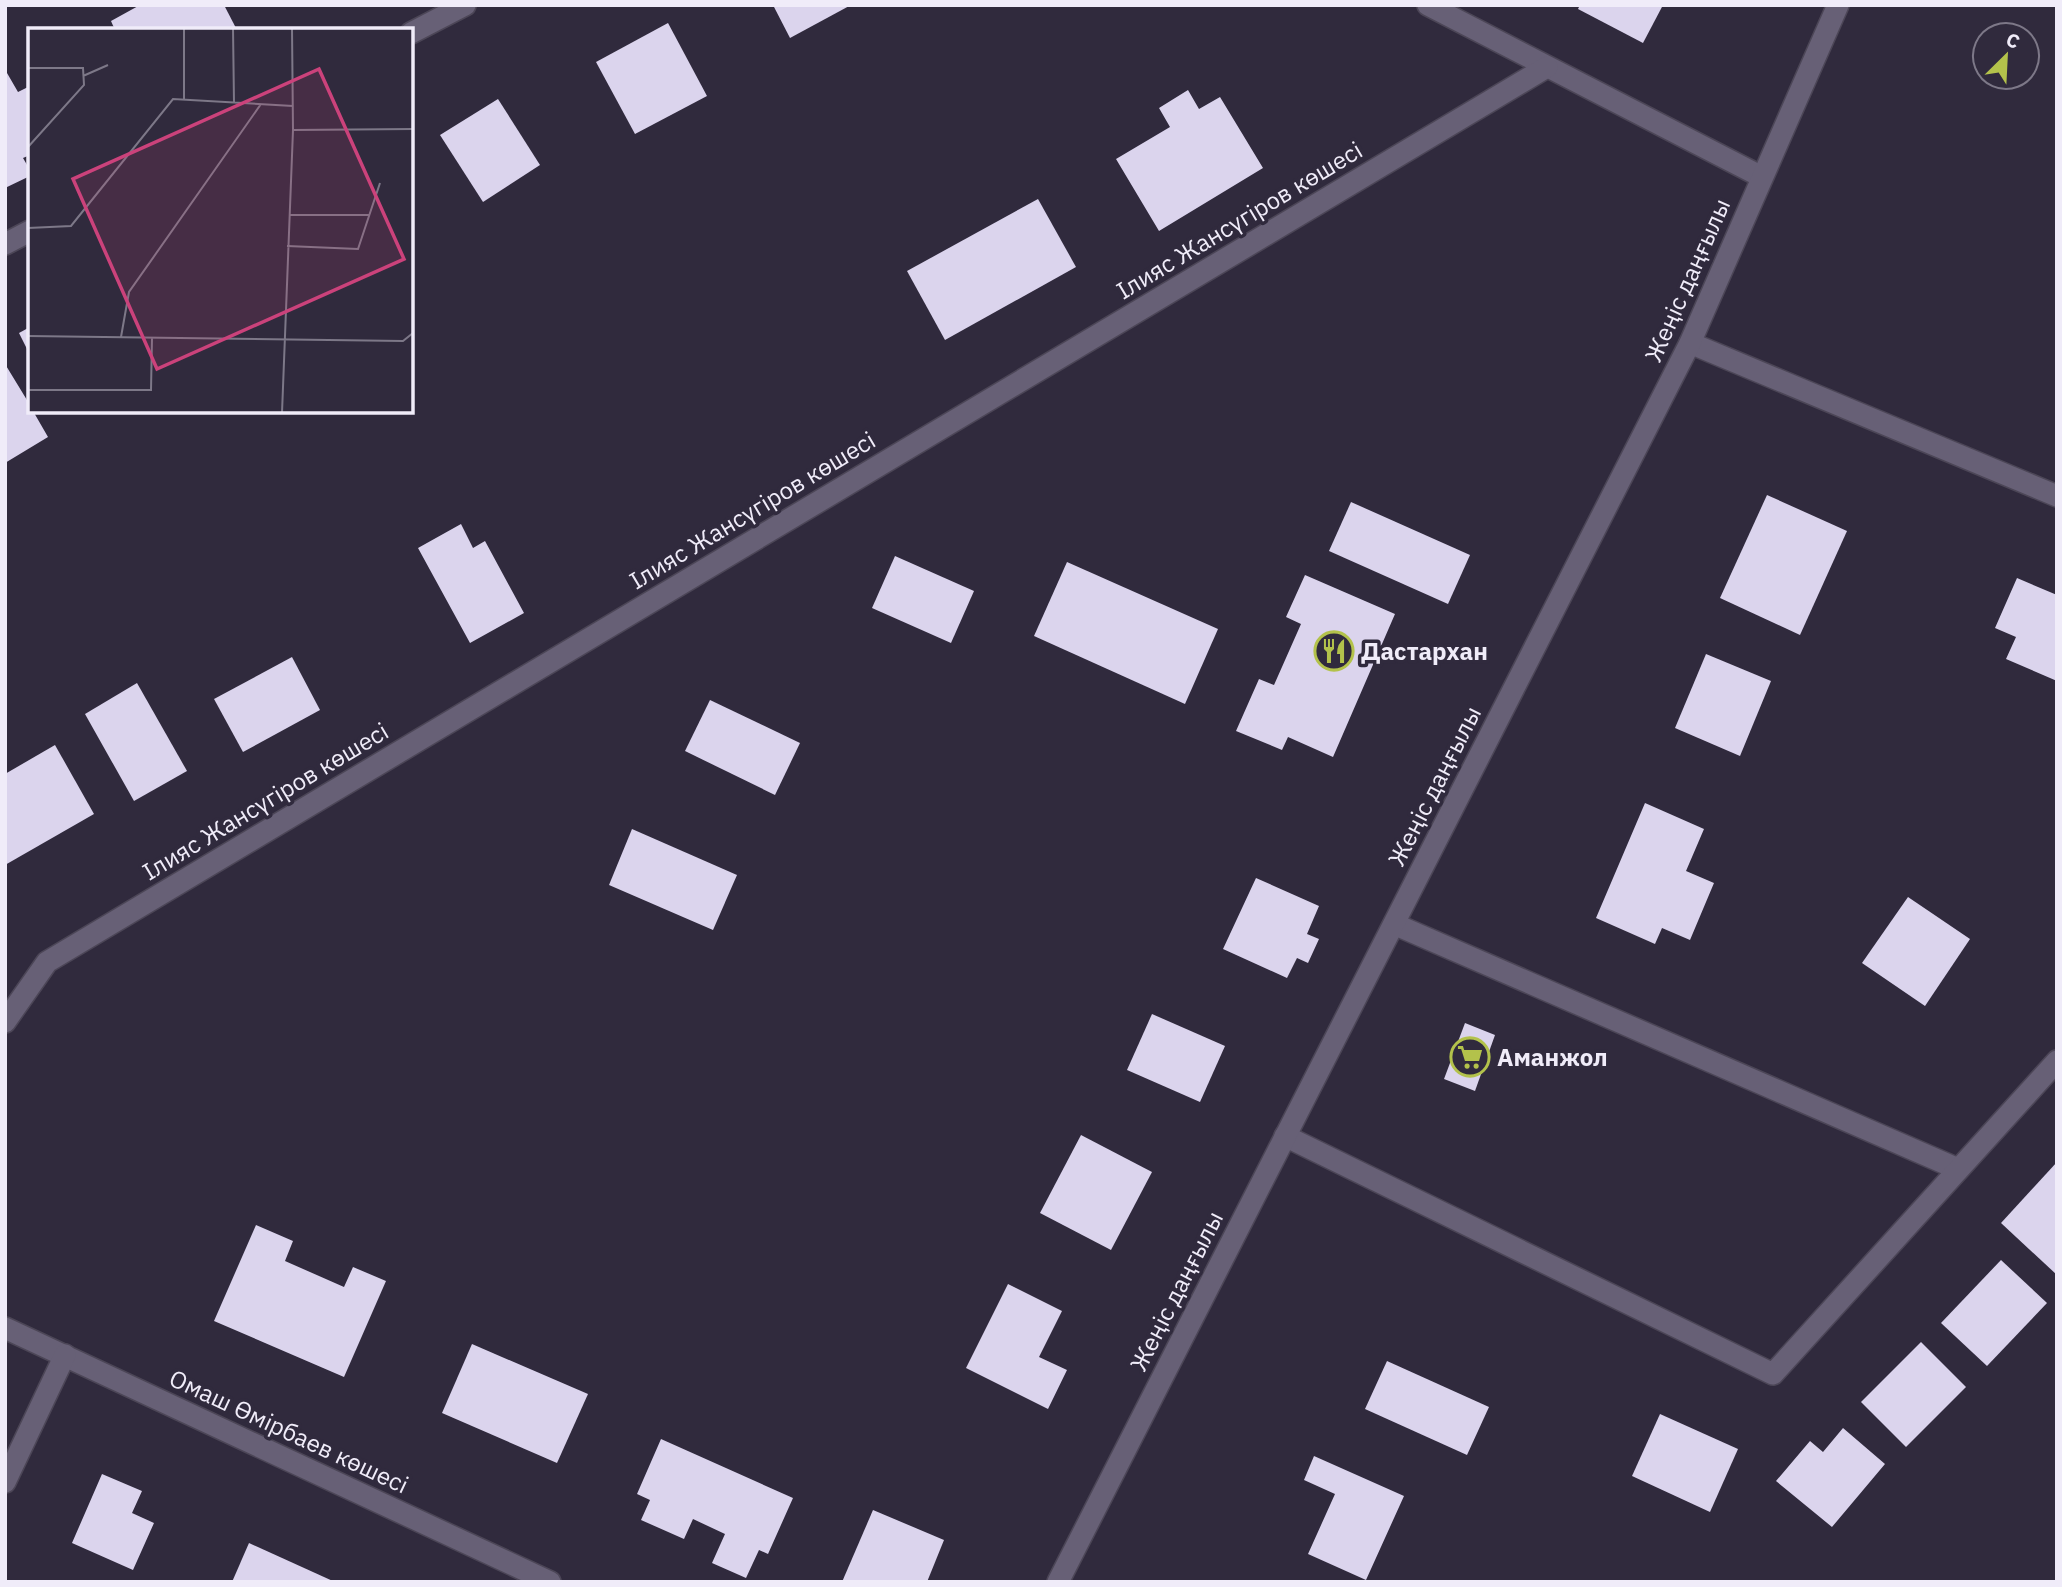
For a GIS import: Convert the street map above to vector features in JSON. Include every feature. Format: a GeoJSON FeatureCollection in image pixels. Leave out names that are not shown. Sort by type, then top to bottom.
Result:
{"type":"FeatureCollection","features":[{"type":"Feature","properties":{"kind":"street"},"geometry":{"type":"LineString","coordinates":[[413,32],[465,5]]}},
{"type":"Feature","properties":{"kind":"street"},"geometry":{"type":"LineString","coordinates":[[1428,5],[1762,177]]}},
{"type":"Feature","properties":{"kind":"street","name":"Жеңіс даңғылы"},"geometry":{"type":"LineString","coordinates":[[1058,1582],[1690,343],[1838,5]]}},
{"type":"Feature","properties":{"kind":"street","name":"Ілияс Жансүгіров көшесі"},"geometry":{"type":"LineString","coordinates":[[5,1022],[47,962],[1547,67]]}},
{"type":"Feature","properties":{"kind":"street"},"geometry":{"type":"LineString","coordinates":[[5,244],[28,232]]}},
{"type":"Feature","properties":{"kind":"street"},"geometry":{"type":"LineString","coordinates":[[1690,343],[2057,496]]}},
{"type":"Feature","properties":{"kind":"street"},"geometry":{"type":"LineString","coordinates":[[1394,924],[1958,1170]]}},
{"type":"Feature","properties":{"kind":"street"},"geometry":{"type":"LineString","coordinates":[[1285,1136],[1773,1374],[2057,1061]]}},
{"type":"Feature","properties":{"kind":"street","name":"Омаш Өмірбаев көшесі"},"geometry":{"type":"LineString","coordinates":[[5,1328],[550,1582]]}},
{"type":"Feature","properties":{"kind":"street"},"geometry":{"type":"LineString","coordinates":[[5,1482],[65,1356]]}},
{"type":"Feature","properties":{"kind":"building"},"geometry":{"type":"Polygon","coordinates":[[[140,5],[224,5],[236,28],[114,28],[111,21],[140,5]]]}},
{"type":"Feature","properties":{"kind":"building"},"geometry":{"type":"Polygon","coordinates":[[[773,5],[851,5],[790,38],[773,5]]]}},
{"type":"Feature","properties":{"kind":"building"},"geometry":{"type":"Polygon","coordinates":[[[1580,5],[1663,5],[1643,43],[1578,9],[1580,5]]]}},
{"type":"Feature","properties":{"kind":"building"},"geometry":{"type":"Polygon","coordinates":[[[668,23],[707,96],[635,134],[596,62],[668,23]]]}},
{"type":"Feature","properties":{"kind":"building"},"geometry":{"type":"Polygon","coordinates":[[[7,73],[18,92],[28,87],[28,156],[23,158],[28,167],[28,177],[5,188],[7,73]]]}},
{"type":"Feature","properties":{"kind":"building"},"geometry":{"type":"Polygon","coordinates":[[[1188,90],[1199,109],[1220,97],[1263,168],[1159,231],[1116,159],[1170,127],[1159,108],[1188,90]]]}},
{"type":"Feature","properties":{"kind":"building"},"geometry":{"type":"Polygon","coordinates":[[[498,99],[540,165],[483,202],[440,135],[498,99]]]}},
{"type":"Feature","properties":{"kind":"building"},"geometry":{"type":"Polygon","coordinates":[[[1038,199],[1076,267],[945,340],[907,271],[1038,199]]]}},
{"type":"Feature","properties":{"kind":"building"},"geometry":{"type":"Polygon","coordinates":[[[28,328],[28,351],[19,333],[28,328]]]}},
{"type":"Feature","properties":{"kind":"building"},"geometry":{"type":"Polygon","coordinates":[[[5,364],[28,402],[28,413],[34,413],[48,437],[5,463],[5,364]]]}},
{"type":"Feature","properties":{"kind":"building"},"geometry":{"type":"Polygon","coordinates":[[[1767,495],[1847,531],[1800,635],[1720,598],[1767,495]]]}},
{"type":"Feature","properties":{"kind":"building"},"geometry":{"type":"Polygon","coordinates":[[[1351,502],[1470,555],[1448,604],[1329,551],[1351,502]]]}},
{"type":"Feature","properties":{"kind":"building"},"geometry":{"type":"Polygon","coordinates":[[[461,524],[473,548],[485,541],[524,613],[470,643],[418,548],[461,524]]]}},
{"type":"Feature","properties":{"kind":"building"},"geometry":{"type":"Polygon","coordinates":[[[895,556],[974,591],[951,643],[872,608],[895,556]]]}},
{"type":"Feature","properties":{"kind":"building"},"geometry":{"type":"Polygon","coordinates":[[[1067,562],[1218,629],[1185,704],[1034,636],[1067,562]]]}},
{"type":"Feature","properties":{"kind":"building","name":"Дастархан"},"geometry":{"type":"Polygon","coordinates":[[[1305,575],[1395,614],[1333,757],[1288,737],[1282,750],[1236,731],[1259,679],[1274,685],[1301,624],[1286,617],[1305,575]]]}},
{"type":"Feature","properties":{"kind":"building"},"geometry":{"type":"Polygon","coordinates":[[[2017,578],[2057,595],[2057,681],[2006,659],[2016,637],[1995,628],[2017,578]]]}},
{"type":"Feature","properties":{"kind":"building"},"geometry":{"type":"Polygon","coordinates":[[[1706,654],[1771,681],[1740,756],[1675,728],[1706,654]]]}},
{"type":"Feature","properties":{"kind":"building"},"geometry":{"type":"Polygon","coordinates":[[[292,657],[320,710],[243,752],[214,699],[292,657]]]}},
{"type":"Feature","properties":{"kind":"building"},"geometry":{"type":"Polygon","coordinates":[[[137,683],[187,771],[134,801],[85,714],[137,683]]]}},
{"type":"Feature","properties":{"kind":"building"},"geometry":{"type":"Polygon","coordinates":[[[710,700],[800,743],[775,795],[685,751],[710,700]]]}},
{"type":"Feature","properties":{"kind":"building"},"geometry":{"type":"Polygon","coordinates":[[[55,745],[94,814],[5,865],[5,774],[55,745]]]}},
{"type":"Feature","properties":{"kind":"building"},"geometry":{"type":"Polygon","coordinates":[[[1645,803],[1704,829],[1686,871],[1714,883],[1690,940],[1662,928],[1655,944],[1596,918],[1645,803]]]}},
{"type":"Feature","properties":{"kind":"building"},"geometry":{"type":"Polygon","coordinates":[[[632,829],[737,875],[713,930],[609,885],[632,829]]]}},
{"type":"Feature","properties":{"kind":"building"},"geometry":{"type":"Polygon","coordinates":[[[1256,878],[1319,906],[1307,934],[1319,939],[1308,963],[1297,958],[1287,978],[1223,949],[1256,878]]]}},
{"type":"Feature","properties":{"kind":"building"},"geometry":{"type":"Polygon","coordinates":[[[1908,897],[1970,939],[1925,1006],[1862,963],[1908,897]]]}},
{"type":"Feature","properties":{"kind":"building"},"geometry":{"type":"Polygon","coordinates":[[[1152,1014],[1225,1046],[1200,1102],[1127,1070],[1152,1014]]]}},
{"type":"Feature","properties":{"kind":"building","name":"Аманжол"},"geometry":{"type":"Polygon","coordinates":[[[1465,1023],[1495,1035],[1475,1091],[1444,1079],[1465,1023]]]}},
{"type":"Feature","properties":{"kind":"building"},"geometry":{"type":"Polygon","coordinates":[[[1081,1135],[1152,1172],[1111,1250],[1040,1213],[1081,1135]]]}},
{"type":"Feature","properties":{"kind":"building"},"geometry":{"type":"Polygon","coordinates":[[[2057,1162],[2057,1275],[2001,1223],[2057,1162]]]}},
{"type":"Feature","properties":{"kind":"building"},"geometry":{"type":"Polygon","coordinates":[[[256,1225],[293,1241],[285,1261],[344,1287],[353,1267],[386,1281],[344,1377],[214,1321],[256,1225]]]}},
{"type":"Feature","properties":{"kind":"building"},"geometry":{"type":"Polygon","coordinates":[[[2001,1260],[2047,1303],[1987,1366],[1941,1323],[2001,1260]]]}},
{"type":"Feature","properties":{"kind":"building"},"geometry":{"type":"Polygon","coordinates":[[[1008,1284],[1062,1311],[1039,1357],[1067,1370],[1048,1409],[966,1368],[1008,1284]]]}},
{"type":"Feature","properties":{"kind":"building"},"geometry":{"type":"Polygon","coordinates":[[[1921,1342],[1966,1387],[1906,1447],[1861,1402],[1921,1342]]]}},
{"type":"Feature","properties":{"kind":"building"},"geometry":{"type":"Polygon","coordinates":[[[472,1344],[588,1394],[557,1463],[442,1413],[472,1344]]]}},
{"type":"Feature","properties":{"kind":"building"},"geometry":{"type":"Polygon","coordinates":[[[1387,1361],[1489,1407],[1467,1455],[1365,1409],[1387,1361]]]}},
{"type":"Feature","properties":{"kind":"building"},"geometry":{"type":"Polygon","coordinates":[[[1660,1414],[1738,1449],[1710,1512],[1632,1476],[1660,1414]]]}},
{"type":"Feature","properties":{"kind":"building"},"geometry":{"type":"Polygon","coordinates":[[[1843,1428],[1885,1464],[1832,1527],[1776,1481],[1810,1441],[1823,1452],[1843,1428]]]}},
{"type":"Feature","properties":{"kind":"building"},"geometry":{"type":"Polygon","coordinates":[[[661,1439],[793,1498],[768,1554],[759,1550],[746,1578],[712,1563],[725,1534],[693,1519],[684,1539],[641,1520],[650,1500],[637,1494],[661,1439]]]}},
{"type":"Feature","properties":{"kind":"building"},"geometry":{"type":"Polygon","coordinates":[[[1314,1456],[1404,1496],[1366,1580],[1308,1554],[1335,1494],[1304,1480],[1314,1456]]]}},
{"type":"Feature","properties":{"kind":"building"},"geometry":{"type":"Polygon","coordinates":[[[102,1474],[142,1491],[132,1513],[154,1523],[133,1570],[72,1543],[102,1474]]]}},
{"type":"Feature","properties":{"kind":"building"},"geometry":{"type":"Polygon","coordinates":[[[873,1510],[944,1540],[927,1582],[842,1582],[873,1510]]]}},
{"type":"Feature","properties":{"kind":"building"},"geometry":{"type":"Polygon","coordinates":[[[249,1543],[335,1582],[232,1582],[249,1543]]]}},
{"type":"Feature","properties":{"kind":"place","name":"Дастархан"},"geometry":{"type":"Point","coordinates":[1334,651]}},
{"type":"Feature","properties":{"kind":"place","name":"Аманжол"},"geometry":{"type":"Point","coordinates":[1470,1057]}}]}
